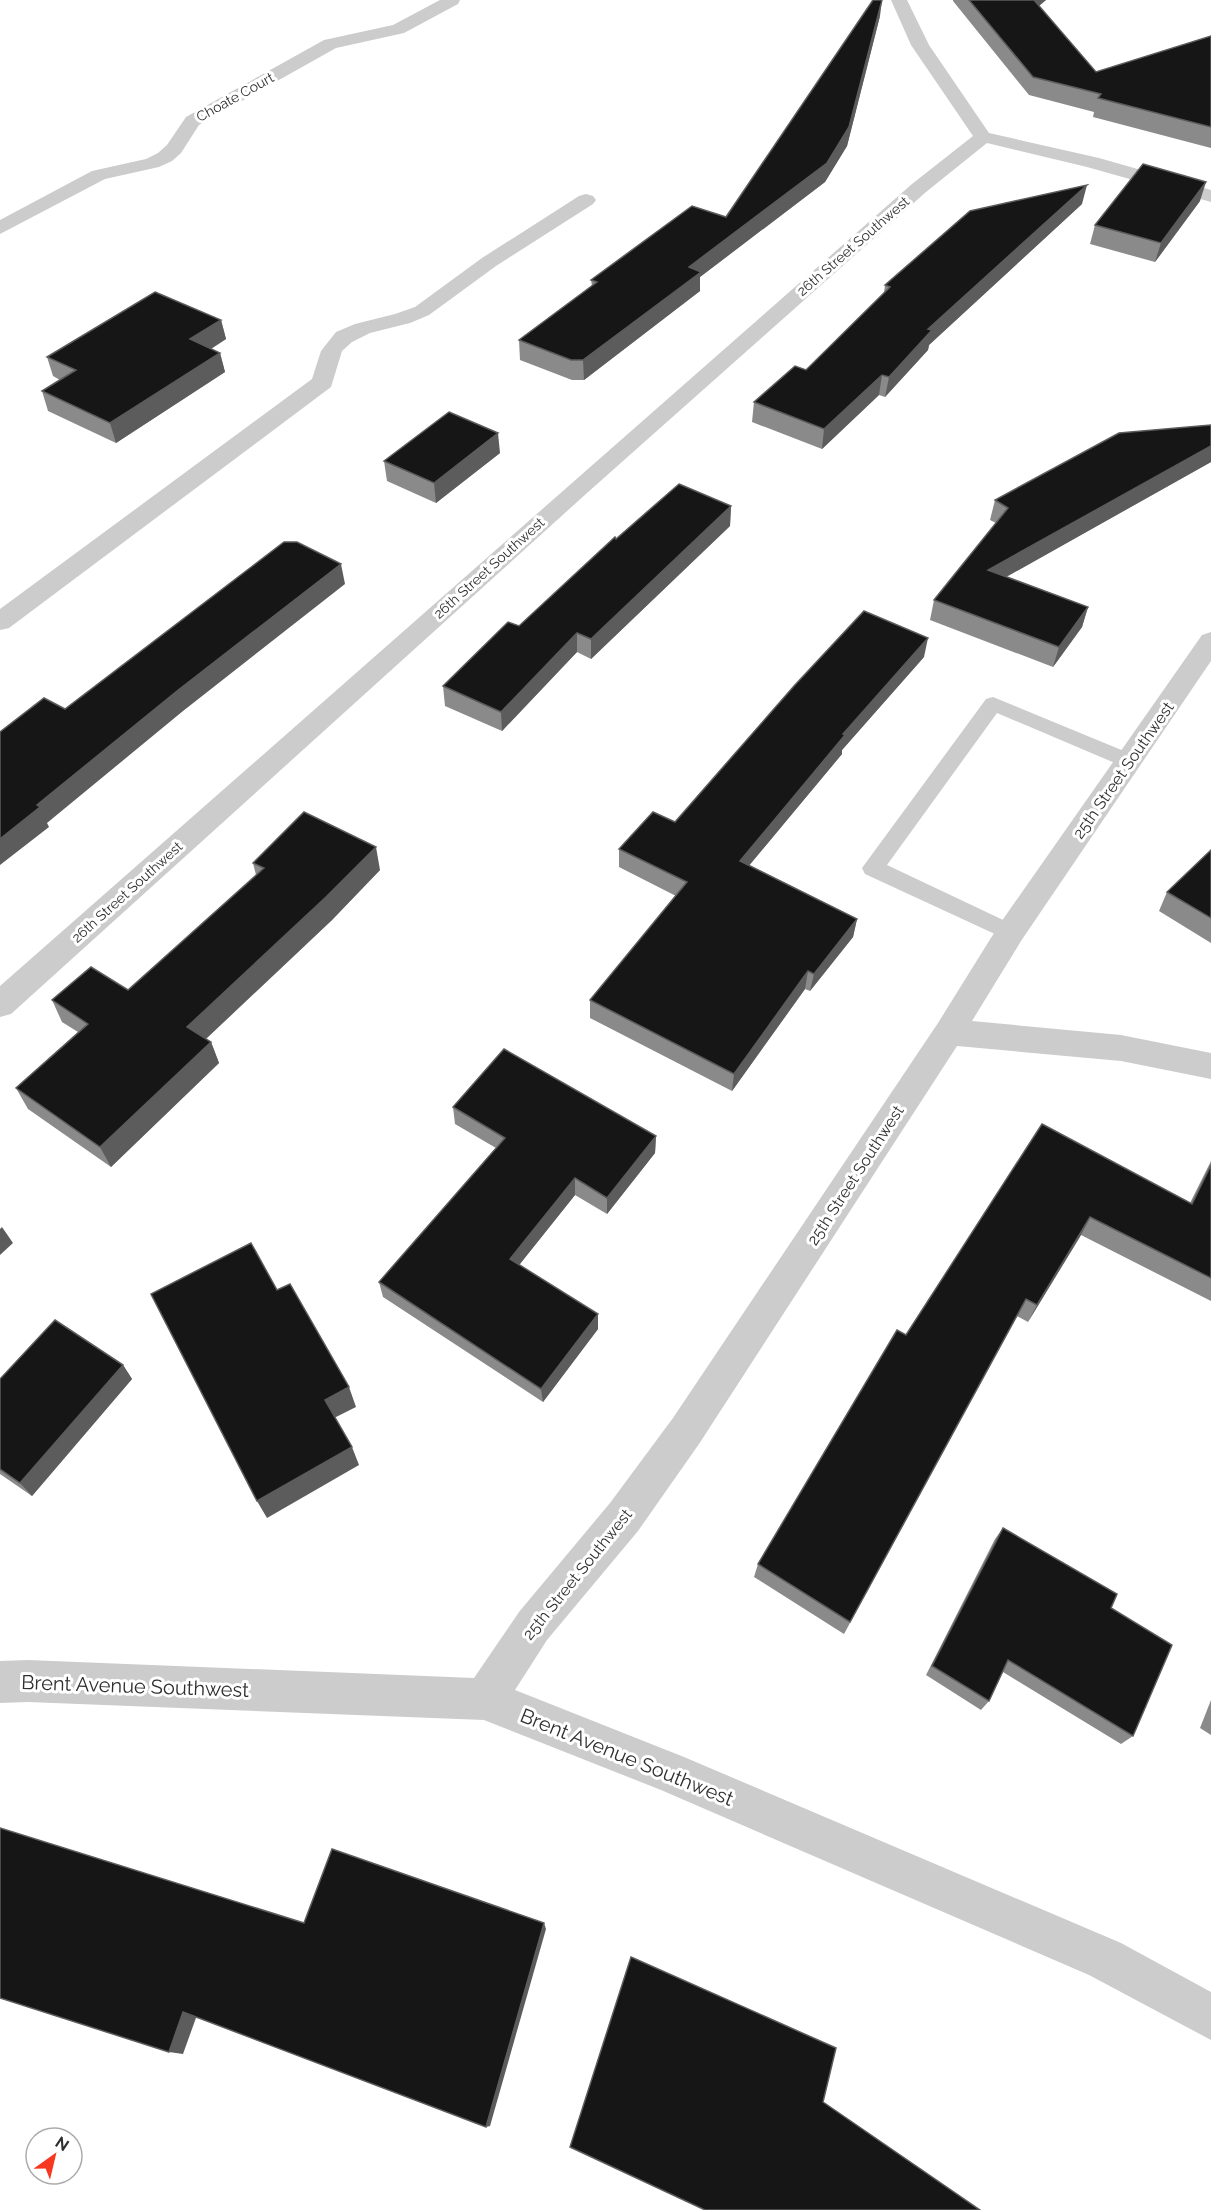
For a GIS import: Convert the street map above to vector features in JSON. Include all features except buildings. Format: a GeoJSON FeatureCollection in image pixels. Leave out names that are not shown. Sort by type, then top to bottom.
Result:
{"type":"FeatureCollection","features":[{"type":"Feature","properties":{"kind":"street","name":"Choate Court"},"geometry":{"type":"LineString","coordinates":[[0,228],[99,175],[152,163],[165,157],[174,149],[192,121],[330,44],[398,29],[452,0]]}},
{"type":"Feature","properties":{"kind":"street"},"geometry":{"type":"LineString","coordinates":[[899,0],[920,45],[984,137],[1092,162],[1211,196]]}},
{"type":"Feature","properties":{"kind":"street","name":"26th Street Southwest"},"geometry":{"type":"LineString","coordinates":[[0,1005],[919,188],[984,137]]}},
{"type":"Feature","properties":{"kind":"street"},"geometry":{"type":"LineString","coordinates":[[0,622],[323,382],[327,361],[334,346],[343,338],[356,331],[390,324],[420,312],[486,264],[586,200]]}},
{"type":"Feature","properties":{"kind":"street","name":"25th Street Southwest"},"geometry":{"type":"LineString","coordinates":[[484,1699],[533,1626],[624,1517],[686,1431],[949,1032],[1010,933],[1211,641]]}},
{"type":"Feature","properties":{"kind":"street"},"geometry":{"type":"LineString","coordinates":[[949,1032],[1121,1048],[1211,1066]]}},
{"type":"Feature","properties":{"kind":"street","name":"Brent Avenue Southwest"},"geometry":{"type":"LineString","coordinates":[[0,1682],[28,1681],[484,1699],[669,1772],[1105,1959],[1211,2017]]}},
{"type":"Feature","properties":{"kind":"lane"},"geometry":{"type":"LineString","coordinates":[[1010,933],[873,868],[993,704],[1129,761]]}}]}
